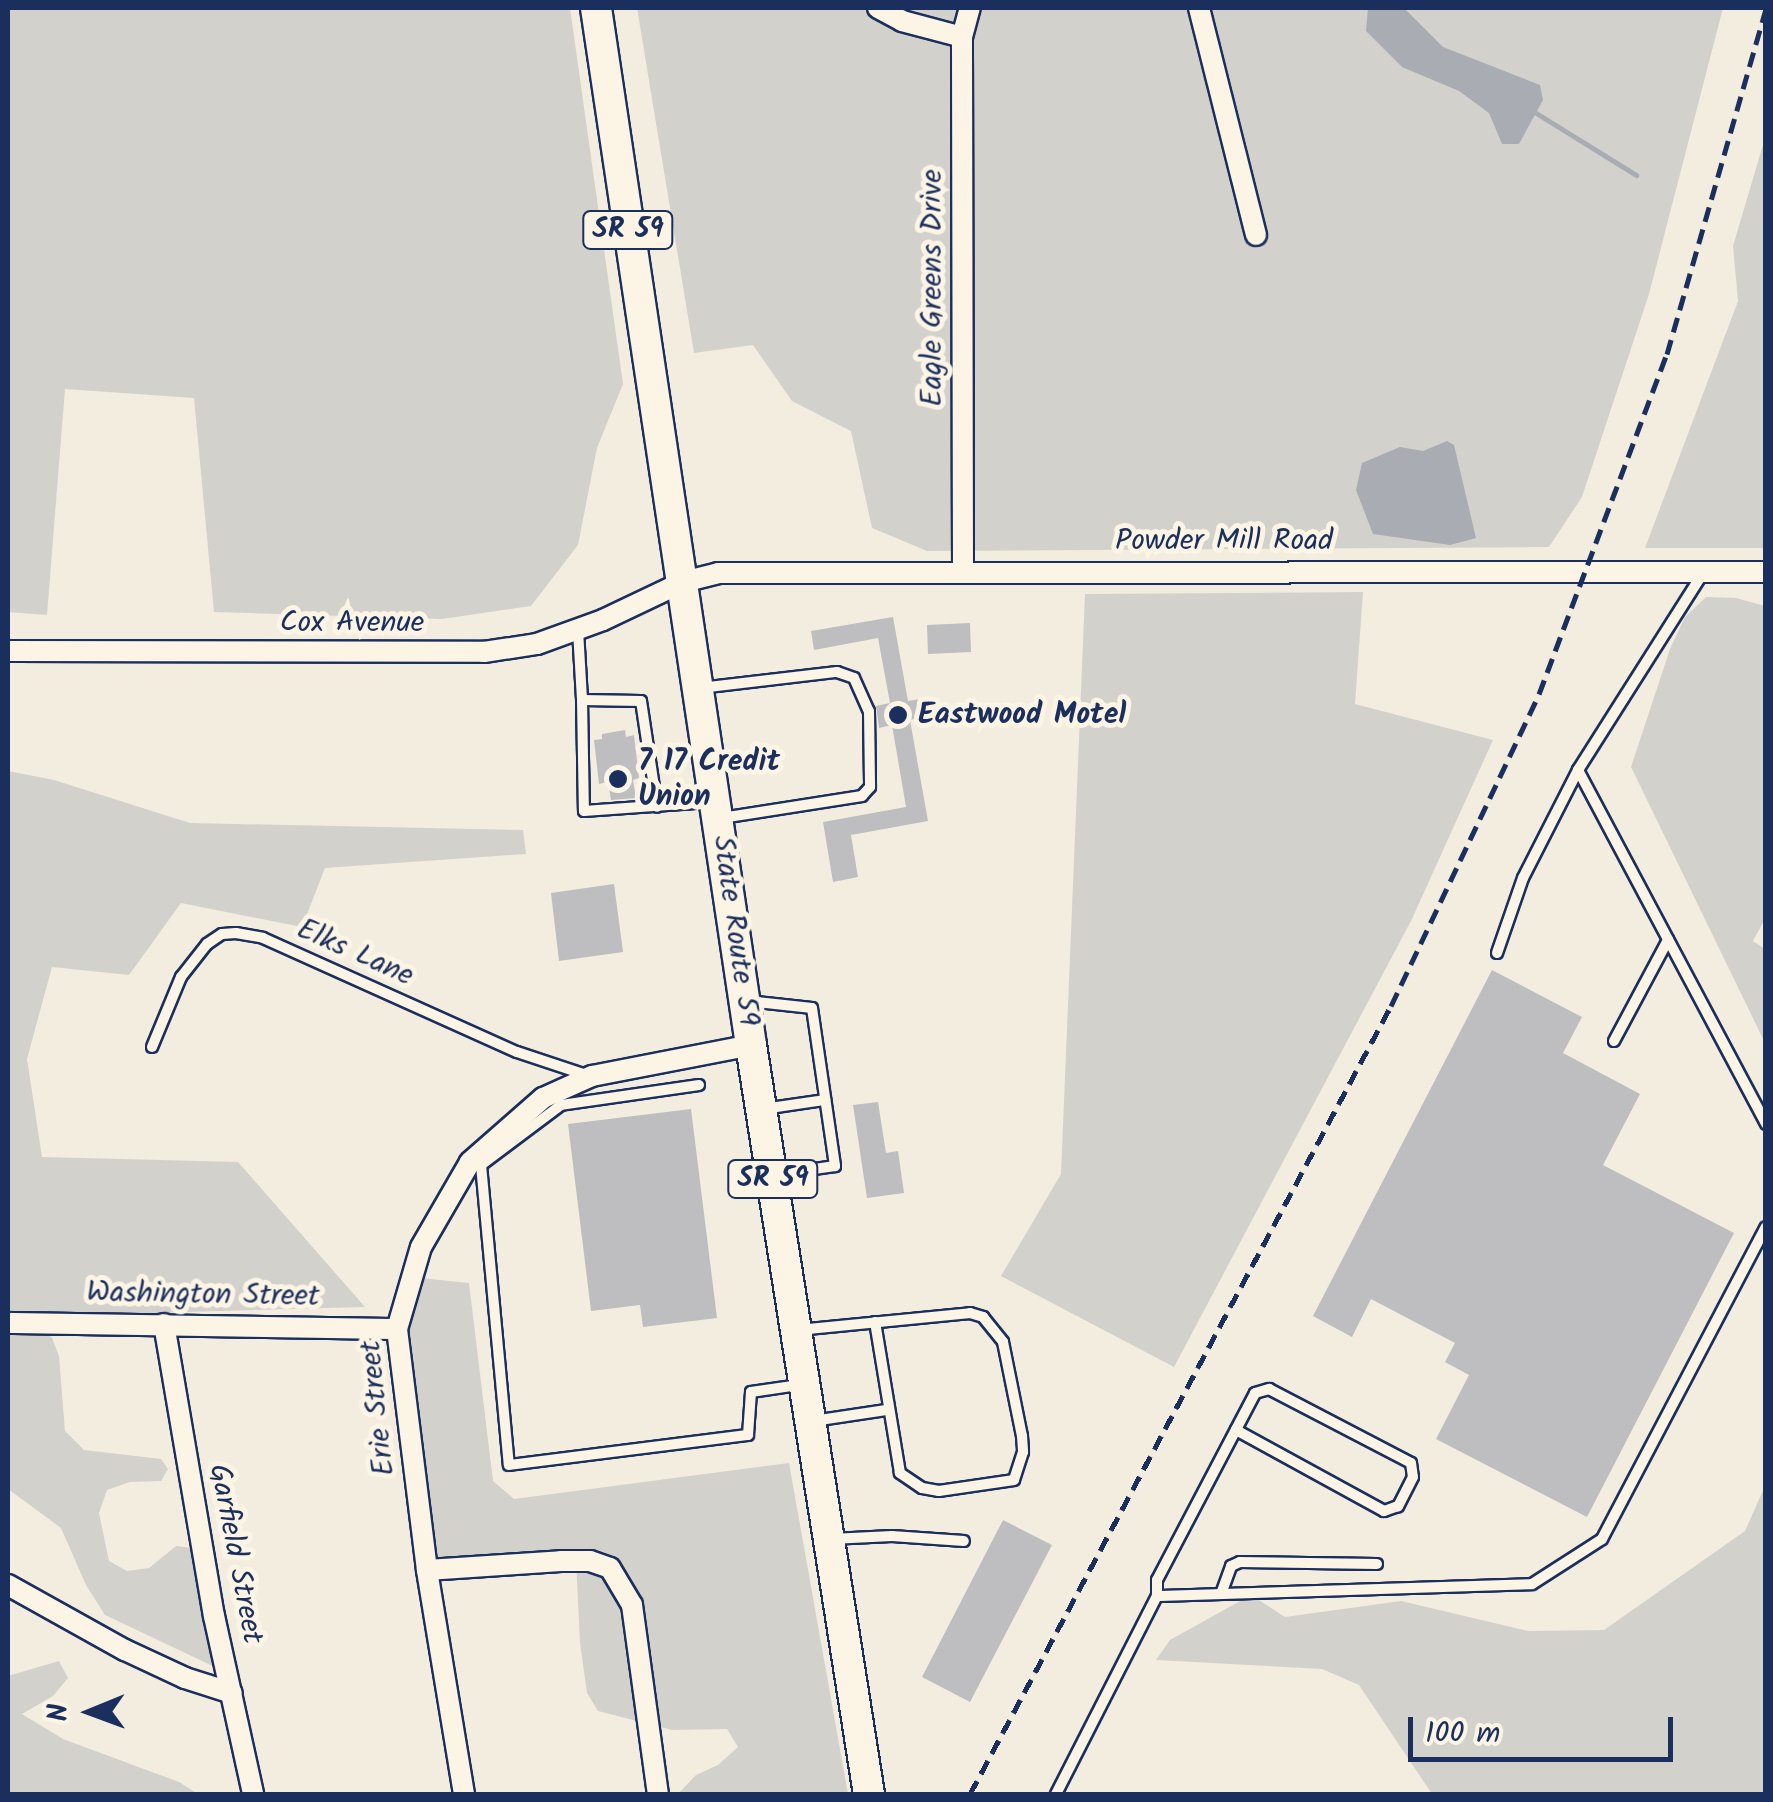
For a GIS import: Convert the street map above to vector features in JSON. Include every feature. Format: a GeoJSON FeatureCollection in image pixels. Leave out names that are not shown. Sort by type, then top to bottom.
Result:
{"type":"FeatureCollection","features":[{"type":"Feature","properties":{"kind":"main road","name":"State Route 59"},"geometry":{"type":"LineString","coordinates":[[596,8],[744,1001],[870,1794]]}},
{"type":"Feature","properties":{"kind":"street"},"geometry":{"type":"LineString","coordinates":[[878,8],[902,21],[962,36]]}},
{"type":"Feature","properties":{"kind":"street","name":"Eagle Greens Drive"},"geometry":{"type":"LineString","coordinates":[[963,570],[962,36],[970,8]]}},
{"type":"Feature","properties":{"kind":"street"},"geometry":{"type":"LineString","coordinates":[[1199,8],[1256,234]]}},
{"type":"Feature","properties":{"kind":"street","name":"Powder Mill Road"},"geometry":{"type":"LineString","coordinates":[[683,582],[718,573],[963,570],[1766,572]]}},
{"type":"Feature","properties":{"kind":"street","name":"Cox Avenue"},"geometry":{"type":"LineString","coordinates":[[8,650],[424,654],[537,644],[683,582]]}},
{"type":"Feature","properties":{"kind":"street","name":"Erie Street"},"geometry":{"type":"LineString","coordinates":[[464,1794],[427,1570],[397,1329],[422,1247],[477,1162],[544,1098],[592,1076],[751,1044]]}},
{"type":"Feature","properties":{"kind":"street","name":"Washington Street"},"geometry":{"type":"LineString","coordinates":[[8,1323],[397,1329]]}},
{"type":"Feature","properties":{"kind":"street","name":"Garfield Street"},"geometry":{"type":"LineString","coordinates":[[164,1324],[211,1597],[253,1794]]}},
{"type":"Feature","properties":{"kind":"street"},"geometry":{"type":"LineString","coordinates":[[427,1570],[556,1561],[590,1561],[610,1568],[632,1605],[658,1794]]}},
{"type":"Feature","properties":{"kind":"street"},"geometry":{"type":"LineString","coordinates":[[8,1585],[124,1650],[185,1678],[232,1693]]}},
{"type":"Feature","properties":{"kind":"lane"},"geometry":{"type":"LineString","coordinates":[[1497,953],[1522,878],[1578,770],[1704,572]]}},
{"type":"Feature","properties":{"kind":"lane"},"geometry":{"type":"LineString","coordinates":[[578,629],[584,811],[718,810],[862,796],[870,787],[869,711],[854,678],[837,672],[699,688]]}},
{"type":"Feature","properties":{"kind":"lane"},"geometry":{"type":"LineString","coordinates":[[582,700],[640,701],[657,808]]}},
{"type":"Feature","properties":{"kind":"lane"},"geometry":{"type":"LineString","coordinates":[[1578,770],[1766,1124]]}},
{"type":"Feature","properties":{"kind":"lane","name":"Elks Lane"},"geometry":{"type":"LineString","coordinates":[[152,1047],[181,977],[206,944],[222,934],[236,932],[263,938],[516,1052],[592,1076]]}},
{"type":"Feature","properties":{"kind":"lane"},"geometry":{"type":"LineString","coordinates":[[1614,1042],[1668,940]]}},
{"type":"Feature","properties":{"kind":"lane"},"geometry":{"type":"LineString","coordinates":[[744,1001],[812,1008],[835,1166],[772,1175]]}},
{"type":"Feature","properties":{"kind":"lane"},"geometry":{"type":"LineString","coordinates":[[700,1085],[562,1105],[477,1162],[509,1465],[748,1435],[751,1392],[806,1384]]}},
{"type":"Feature","properties":{"kind":"lane"},"geometry":{"type":"LineString","coordinates":[[762,1109],[826,1100]]}},
{"type":"Feature","properties":{"kind":"lane"},"geometry":{"type":"LineString","coordinates":[[1157,1596],[1532,1584],[1602,1538],[1766,1227]]}},
{"type":"Feature","properties":{"kind":"lane"},"geometry":{"type":"LineString","coordinates":[[798,1330],[875,1322],[970,1313],[994,1324],[1004,1342],[1022,1436],[1023,1452],[1014,1480],[939,1490],[910,1483],[900,1473],[886,1410],[875,1322]]}},
{"type":"Feature","properties":{"kind":"lane"},"geometry":{"type":"LineString","coordinates":[[1056,1794],[1157,1596],[1157,1580],[1255,1393],[1269,1389],[1411,1463],[1413,1477],[1398,1506],[1384,1511],[1236,1430]]}},
{"type":"Feature","properties":{"kind":"lane"},"geometry":{"type":"LineString","coordinates":[[812,1421],[886,1410]]}},
{"type":"Feature","properties":{"kind":"lane"},"geometry":{"type":"LineString","coordinates":[[830,1540],[892,1536],[964,1542]]}},
{"type":"Feature","properties":{"kind":"lane"},"geometry":{"type":"LineString","coordinates":[[1221,1594],[1231,1566],[1240,1562],[1377,1564]]}},
{"type":"Feature","properties":{"kind":"shaded area"},"geometry":{"type":"Polygon","coordinates":[[[8,8],[570,8],[623,384],[597,448],[578,545],[531,606],[442,619],[214,612],[194,398],[65,389],[47,615],[8,612],[8,8]]]}},
{"type":"Feature","properties":{"kind":"shaded area"},"geometry":{"type":"Polygon","coordinates":[[[637,8],[1723,8],[1649,294],[1582,497],[1549,547],[927,551],[872,528],[851,431],[792,401],[753,345],[694,353],[637,8]]]}},
{"type":"Feature","properties":{"kind":"shaded area"},"geometry":{"type":"Polygon","coordinates":[[[1368,8],[1404,8],[1443,47],[1540,85],[1543,100],[1519,144],[1502,144],[1489,113],[1459,91],[1402,67],[1366,31],[1368,8]]]}},
{"type":"Feature","properties":{"kind":"shaded area"},"geometry":{"type":"Polygon","coordinates":[[[1765,138],[1765,548],[1645,548],[1738,301],[1733,246],[1765,138]]]}},
{"type":"Feature","properties":{"kind":"shaded area"},"geometry":{"type":"Polygon","coordinates":[[[1447,441],[1454,445],[1476,538],[1450,545],[1373,534],[1356,490],[1362,463],[1400,447],[1423,451],[1447,441]]]}},
{"type":"Feature","properties":{"kind":"shaded area"},"geometry":{"type":"Polygon","coordinates":[[[1363,592],[1355,704],[1493,740],[1411,921],[1174,1367],[1001,1276],[1061,1174],[1085,594],[1363,592]]]}},
{"type":"Feature","properties":{"kind":"shaded area"},"geometry":{"type":"Polygon","coordinates":[[[1706,597],[1736,598],[1765,606],[1766,917],[1753,941],[1765,949],[1765,1043],[1631,767],[1670,649],[1685,617],[1706,597]]]}},
{"type":"Feature","properties":{"kind":"shaded area"},"geometry":{"type":"Polygon","coordinates":[[[8,771],[54,780],[190,823],[523,830],[526,854],[325,868],[302,927],[181,903],[129,975],[52,967],[27,1059],[42,1157],[238,1162],[365,1307],[8,1317],[8,771]]]}},
{"type":"Feature","properties":{"kind":"shaded area"},"geometry":{"type":"Polygon","coordinates":[[[411,1277],[469,1283],[493,1481],[514,1499],[789,1463],[848,1794],[678,1794],[696,1775],[718,1765],[738,1747],[727,1729],[672,1730],[598,1711],[587,1693],[576,1561],[427,1570],[397,1329],[411,1277]]]}},
{"type":"Feature","properties":{"kind":"shaded area"},"geometry":{"type":"Polygon","coordinates":[[[8,1323],[35,1323],[52,1338],[59,1356],[65,1431],[84,1450],[161,1459],[168,1469],[161,1481],[130,1482],[107,1490],[99,1513],[109,1561],[127,1571],[149,1568],[176,1546],[192,1548],[217,1668],[105,1615],[86,1585],[61,1528],[8,1489],[8,1323]]]}},
{"type":"Feature","properties":{"kind":"shaded area"},"geometry":{"type":"Polygon","coordinates":[[[1765,1486],[1765,1794],[1432,1794],[1359,1685],[1322,1669],[1156,1660],[1170,1640],[1251,1595],[1285,1617],[1401,1601],[1528,1631],[1604,1630],[1745,1531],[1765,1486]]]}},
{"type":"Feature","properties":{"kind":"shaded area"},"geometry":{"type":"Polygon","coordinates":[[[59,1661],[68,1678],[53,1696],[22,1714],[63,1739],[179,1782],[198,1794],[8,1794],[8,1676],[59,1661]]]}},
{"type":"Feature","properties":{"kind":"building"},"geometry":{"type":"Polygon","coordinates":[[[893,617],[908,701],[920,699],[923,717],[910,720],[928,821],[851,835],[858,877],[833,882],[823,822],[906,807],[892,725],[879,728],[876,706],[890,703],[878,638],[814,650],[811,631],[893,617]]]}},
{"type":"Feature","properties":{"kind":"building"},"geometry":{"type":"Polygon","coordinates":[[[970,623],[971,652],[928,654],[927,625],[970,623]]]}},
{"type":"Feature","properties":{"kind":"building","name":"7 17 Credit Union"},"geometry":{"type":"Polygon","coordinates":[[[625,730],[626,737],[634,735],[639,778],[633,780],[636,798],[611,800],[608,782],[599,784],[594,740],[602,739],[602,734],[625,730]]]}},
{"type":"Feature","properties":{"kind":"building"},"geometry":{"type":"Polygon","coordinates":[[[614,884],[623,952],[559,961],[551,893],[614,884]]]}},
{"type":"Feature","properties":{"kind":"building"},"geometry":{"type":"Polygon","coordinates":[[[1492,970],[1582,1017],[1563,1053],[1640,1094],[1603,1165],[1734,1233],[1587,1517],[1436,1439],[1469,1375],[1445,1362],[1455,1343],[1371,1299],[1352,1337],[1313,1316],[1492,970]]]}},
{"type":"Feature","properties":{"kind":"building"},"geometry":{"type":"Polygon","coordinates":[[[878,1102],[886,1153],[898,1151],[904,1193],[867,1198],[853,1105],[878,1102]]]}},
{"type":"Feature","properties":{"kind":"building"},"geometry":{"type":"Polygon","coordinates":[[[691,1109],[717,1318],[643,1327],[640,1305],[591,1311],[568,1124],[691,1109]]]}},
{"type":"Feature","properties":{"kind":"building"},"geometry":{"type":"Polygon","coordinates":[[[1003,1520],[1052,1545],[970,1702],[922,1677],[1003,1520]]]}},
{"type":"Feature","properties":{"kind":"waterway"},"geometry":{"type":"LineString","coordinates":[[1536,113],[1636,175]]}},
{"type":"Feature","properties":{"kind":"railway"},"geometry":{"type":"LineString","coordinates":[[970,1794],[1391,1006],[1539,694],[1667,354],[1766,9]]}},
{"type":"Feature","properties":{"kind":"place","name":"Eastwood Motel"},"geometry":{"type":"Point","coordinates":[898,715]}},
{"type":"Feature","properties":{"kind":"place","name":"7 17 Credit Union"},"geometry":{"type":"Point","coordinates":[618,779]}}]}
